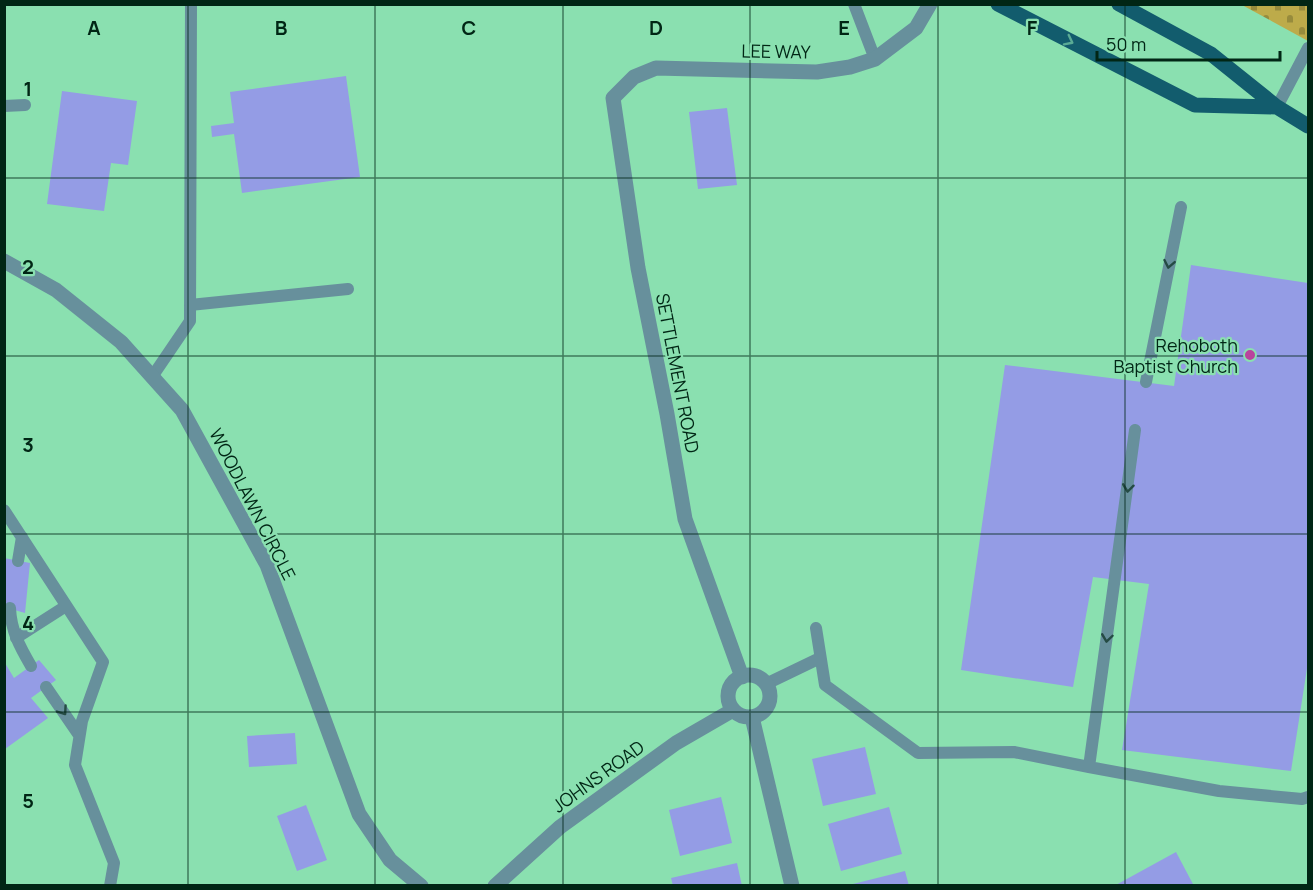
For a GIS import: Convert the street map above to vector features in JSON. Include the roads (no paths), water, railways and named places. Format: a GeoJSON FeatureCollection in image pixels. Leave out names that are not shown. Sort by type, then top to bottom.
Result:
{"type":"FeatureCollection","features":[{"type":"Feature","properties":{"kind":"main road"},"geometry":{"type":"LineString","coordinates":[[998,4],[1195,105],[1277,108]]}},
{"type":"Feature","properties":{"kind":"main road"},"geometry":{"type":"LineString","coordinates":[[1119,4],[1211,54],[1277,108],[1308,126]]}},
{"type":"Feature","properties":{"kind":"street","name":"LEE WAY"},"geometry":{"type":"LineString","coordinates":[[634,77],[656,68],[817,72],[850,67],[875,58],[916,28],[930,4]]}},
{"type":"Feature","properties":{"kind":"street","name":"SETTLEMENT ROAD"},"geometry":{"type":"LineString","coordinates":[[634,77],[613,98],[638,268],[685,519],[742,677]]}},
{"type":"Feature","properties":{"kind":"street","name":"WOODLAWN CIRCLE"},"geometry":{"type":"LineString","coordinates":[[4,261],[56,290],[121,342],[182,410],[267,565],[359,814],[390,860],[421,885]]}},
{"type":"Feature","properties":{"kind":"street"},"geometry":{"type":"LineString","coordinates":[[754,676],[766,684],[770,698],[764,711],[752,717],[738,714],[733,710],[728,698],[729,691],[736,680],[754,676]]}},
{"type":"Feature","properties":{"kind":"street","name":"JOHNS ROAD"},"geometry":{"type":"LineString","coordinates":[[495,885],[560,827],[676,743],[733,710]]}},
{"type":"Feature","properties":{"kind":"street"},"geometry":{"type":"LineString","coordinates":[[752,717],[792,885]]}},
{"type":"Feature","properties":{"kind":"lane"},"geometry":{"type":"LineString","coordinates":[[152,377],[190,321],[191,4]]}},
{"type":"Feature","properties":{"kind":"lane"},"geometry":{"type":"LineString","coordinates":[[854,4],[875,58]]}},
{"type":"Feature","properties":{"kind":"lane"},"geometry":{"type":"LineString","coordinates":[[1277,108],[1308,48]]}},
{"type":"Feature","properties":{"kind":"lane"},"geometry":{"type":"LineString","coordinates":[[4,106],[25,105]]}},
{"type":"Feature","properties":{"kind":"lane"},"geometry":{"type":"LineString","coordinates":[[1146,382],[1181,207]]}},
{"type":"Feature","properties":{"kind":"lane"},"geometry":{"type":"LineString","coordinates":[[190,305],[348,289]]}},
{"type":"Feature","properties":{"kind":"lane"},"geometry":{"type":"LineString","coordinates":[[1089,767],[1135,430]]}},
{"type":"Feature","properties":{"kind":"lane"},"geometry":{"type":"LineString","coordinates":[[4,510],[103,662],[82,721],[75,765],[114,863],[110,885]]}},
{"type":"Feature","properties":{"kind":"lane"},"geometry":{"type":"LineString","coordinates":[[18,561],[21,537]]}},
{"type":"Feature","properties":{"kind":"lane"},"geometry":{"type":"LineString","coordinates":[[15,638],[66,606]]}},
{"type":"Feature","properties":{"kind":"lane"},"geometry":{"type":"LineString","coordinates":[[10,608],[10,621],[15,638],[31,666]]}},
{"type":"Feature","properties":{"kind":"lane"},"geometry":{"type":"LineString","coordinates":[[816,628],[825,685],[918,753],[1014,752],[1219,790],[1302,799],[1308,797]]}},
{"type":"Feature","properties":{"kind":"lane"},"geometry":{"type":"LineString","coordinates":[[766,684],[820,658]]}},
{"type":"Feature","properties":{"kind":"lane"},"geometry":{"type":"LineString","coordinates":[[46,687],[79,735]]}},
{"type":"Feature","properties":{"kind":"place","name":"Rehoboth Baptist Church"},"geometry":{"type":"Point","coordinates":[1250,355]}}]}
